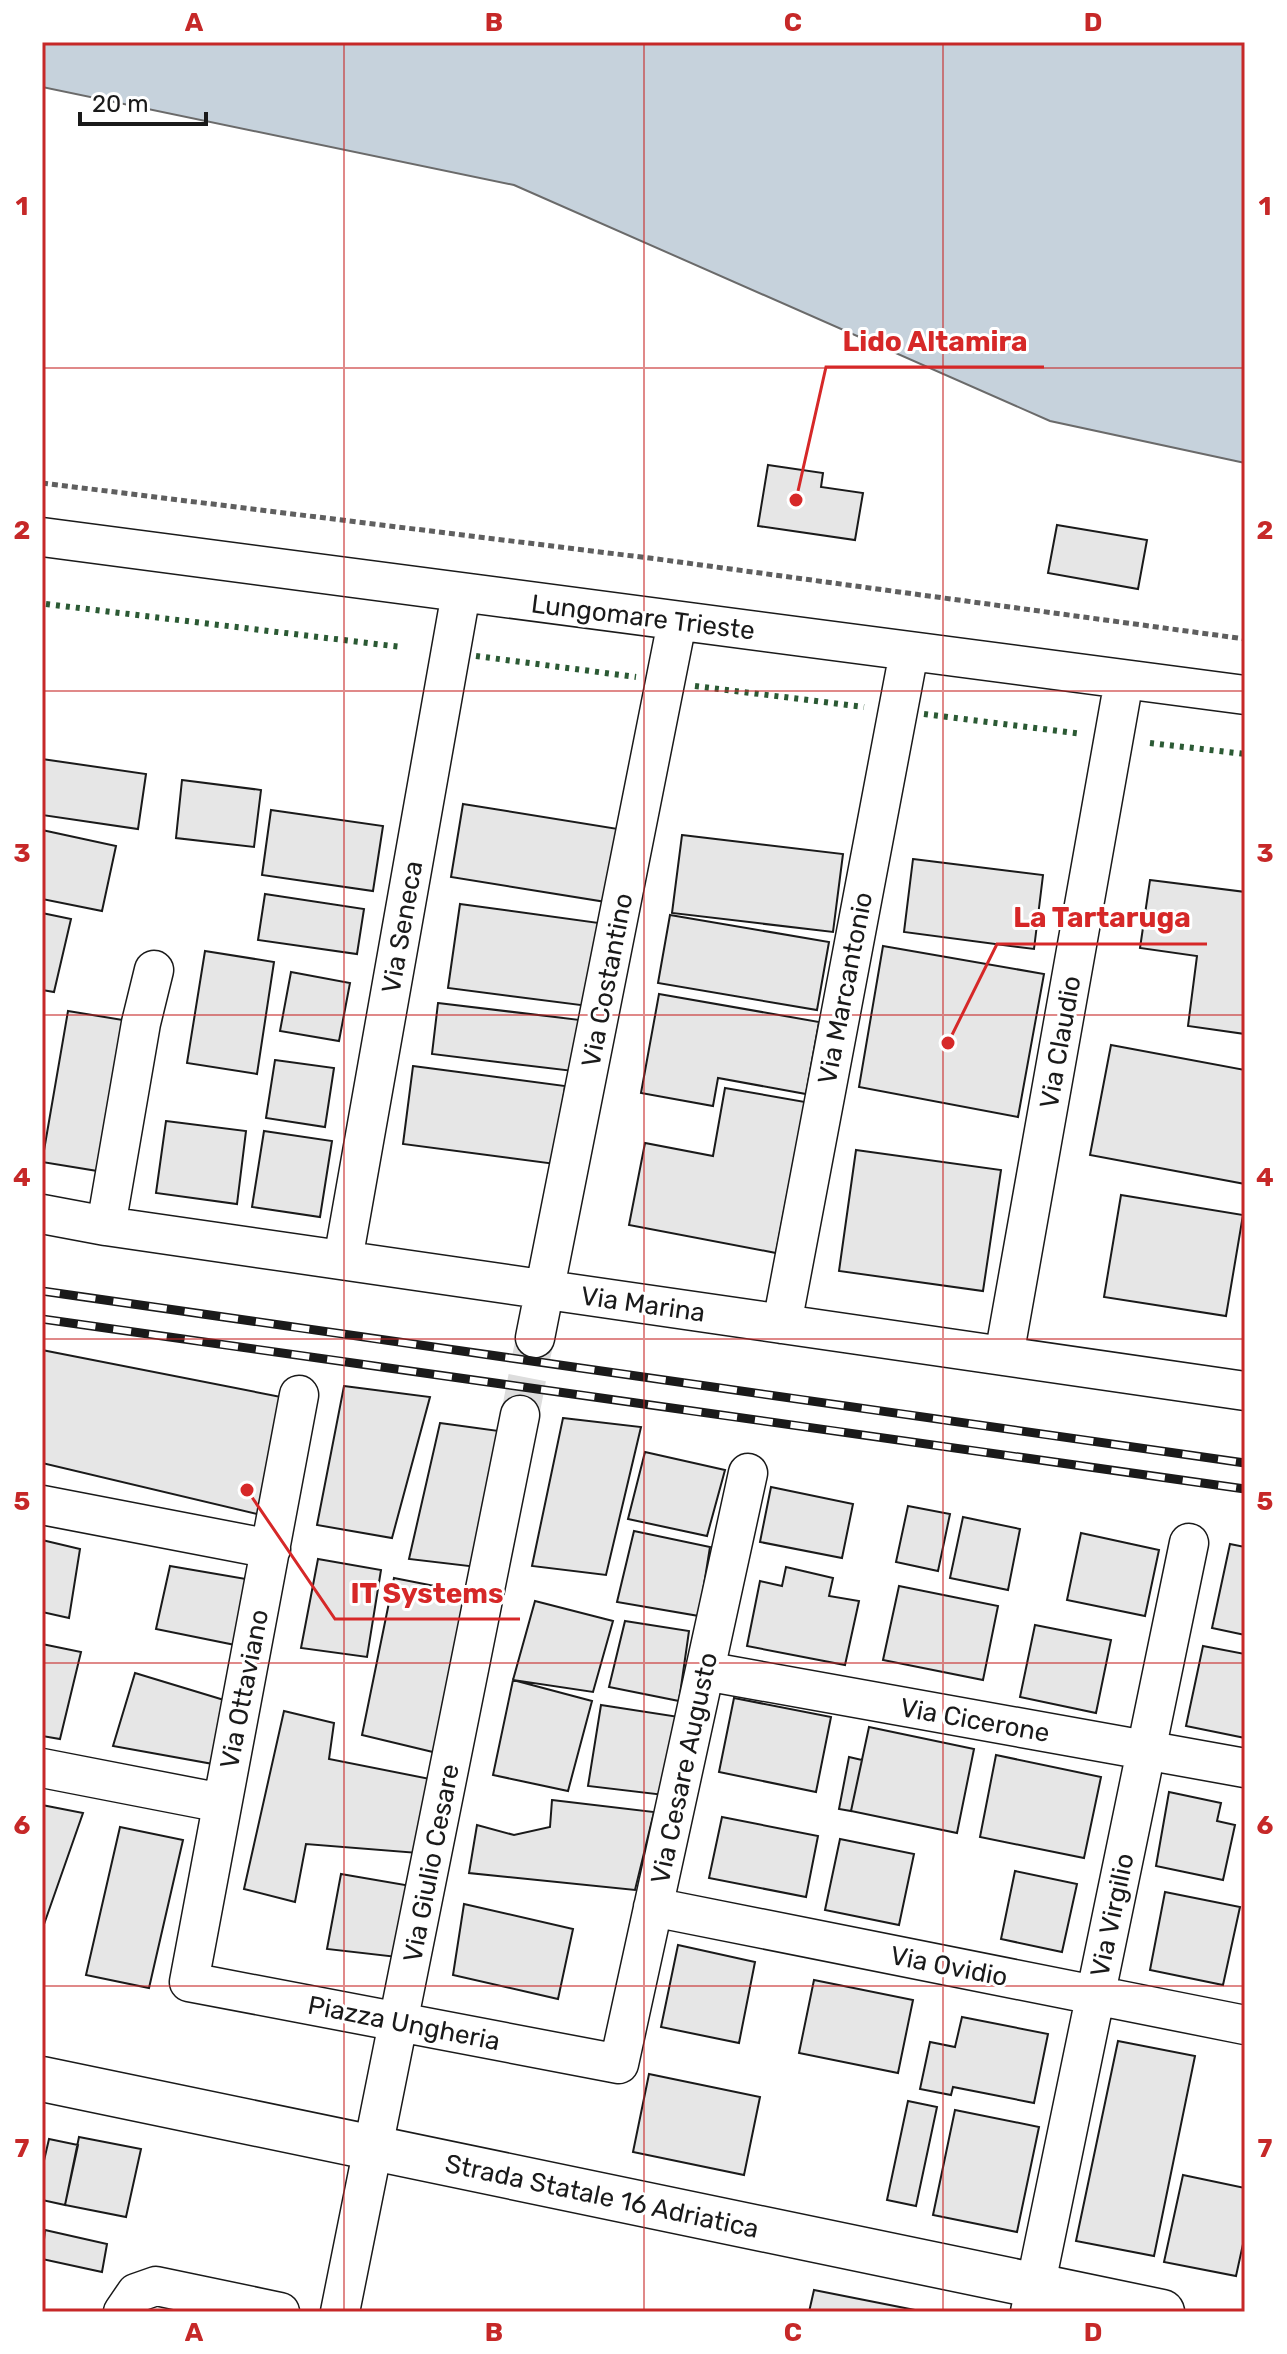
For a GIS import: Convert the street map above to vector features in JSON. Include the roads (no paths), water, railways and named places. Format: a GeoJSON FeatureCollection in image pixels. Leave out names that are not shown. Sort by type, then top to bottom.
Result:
{"type":"FeatureCollection","features":[{"type":"Feature","properties":{"kind":"main road","name":"Strada Statale 16 Adriatica"},"geometry":{"type":"LineString","coordinates":[[42,2079],[375,2148],[1032,2300],[1162,2312]]}},
{"type":"Feature","properties":{"kind":"street","name":"Lungomare Trieste"},"geometry":{"type":"LineString","coordinates":[[42,537],[1245,695]]}},
{"type":"Feature","properties":{"kind":"street","name":"Via Seneca"},"geometry":{"type":"LineString","coordinates":[[343,1260],[461,593]]}},
{"type":"Feature","properties":{"kind":"street","name":"Via Costantino"},"geometry":{"type":"LineString","coordinates":[[535,1338],[677,622]]}},
{"type":"Feature","properties":{"kind":"street","name":"Via Marcantonio"},"geometry":{"type":"LineString","coordinates":[[782,1324],[909,652]]}},
{"type":"Feature","properties":{"kind":"street","name":"Via Claudio"},"geometry":{"type":"LineString","coordinates":[[1004,1356],[1124,680]]}},
{"type":"Feature","properties":{"kind":"street"},"geometry":{"type":"LineString","coordinates":[[106,1226],[141,1023],[154,970]]}},
{"type":"Feature","properties":{"kind":"street","name":"Via Marina"},"geometry":{"type":"LineString","coordinates":[[42,1214],[106,1226],[1245,1391]]}},
{"type":"Feature","properties":{"kind":"street","name":"Via Ottaviano"},"geometry":{"type":"LineString","coordinates":[[189,1982],[299,1395]]}},
{"type":"Feature","properties":{"kind":"street","name":"Via Giulio Cesare"},"geometry":{"type":"LineString","coordinates":[[340,2312],[520,1415]]}},
{"type":"Feature","properties":{"kind":"street","name":"Via Cesare Augusto"},"geometry":{"type":"LineString","coordinates":[[619,2064],[748,1473]]}},
{"type":"Feature","properties":{"kind":"street"},"geometry":{"type":"LineString","coordinates":[[42,1505],[271,1549]]}},
{"type":"Feature","properties":{"kind":"street","name":"Via Virgilio"},"geometry":{"type":"LineString","coordinates":[[1032,2300],[1189,1543]]}},
{"type":"Feature","properties":{"kind":"street","name":"Via Cicerone"},"geometry":{"type":"LineString","coordinates":[[705,1671],[1245,1768]]}},
{"type":"Feature","properties":{"kind":"street"},"geometry":{"type":"LineString","coordinates":[[42,1768],[222,1803]]}},
{"type":"Feature","properties":{"kind":"street","name":"Via Ovidio"},"geometry":{"type":"LineString","coordinates":[[653,1907],[1245,2025]]}},
{"type":"Feature","properties":{"kind":"street","name":"Piazza Ungheria"},"geometry":{"type":"LineString","coordinates":[[189,1982],[619,2064]]}},
{"type":"Feature","properties":{"kind":"street"},"geometry":{"type":"LineString","coordinates":[[130,2302],[156,2286],[280,2312]]}},
{"type":"Feature","properties":{"kind":"tunnel"},"geometry":{"type":"LineString","coordinates":[[520,1415],[535,1338]]}},
{"type":"Feature","properties":{"kind":"railway"},"geometry":{"type":"LineString","coordinates":[[42,1291],[1245,1463]]}},
{"type":"Feature","properties":{"kind":"railway"},"geometry":{"type":"LineString","coordinates":[[42,1319],[1245,1489]]}},
{"type":"Feature","properties":{"kind":"place","name":"Lido Altamira"},"geometry":{"type":"Point","coordinates":[796,500]}},
{"type":"Feature","properties":{"kind":"place","name":"La Tartaruga"},"geometry":{"type":"Point","coordinates":[948,1043]}},
{"type":"Feature","properties":{"kind":"place","name":"IT Systems"},"geometry":{"type":"Point","coordinates":[247,1490]}}]}
